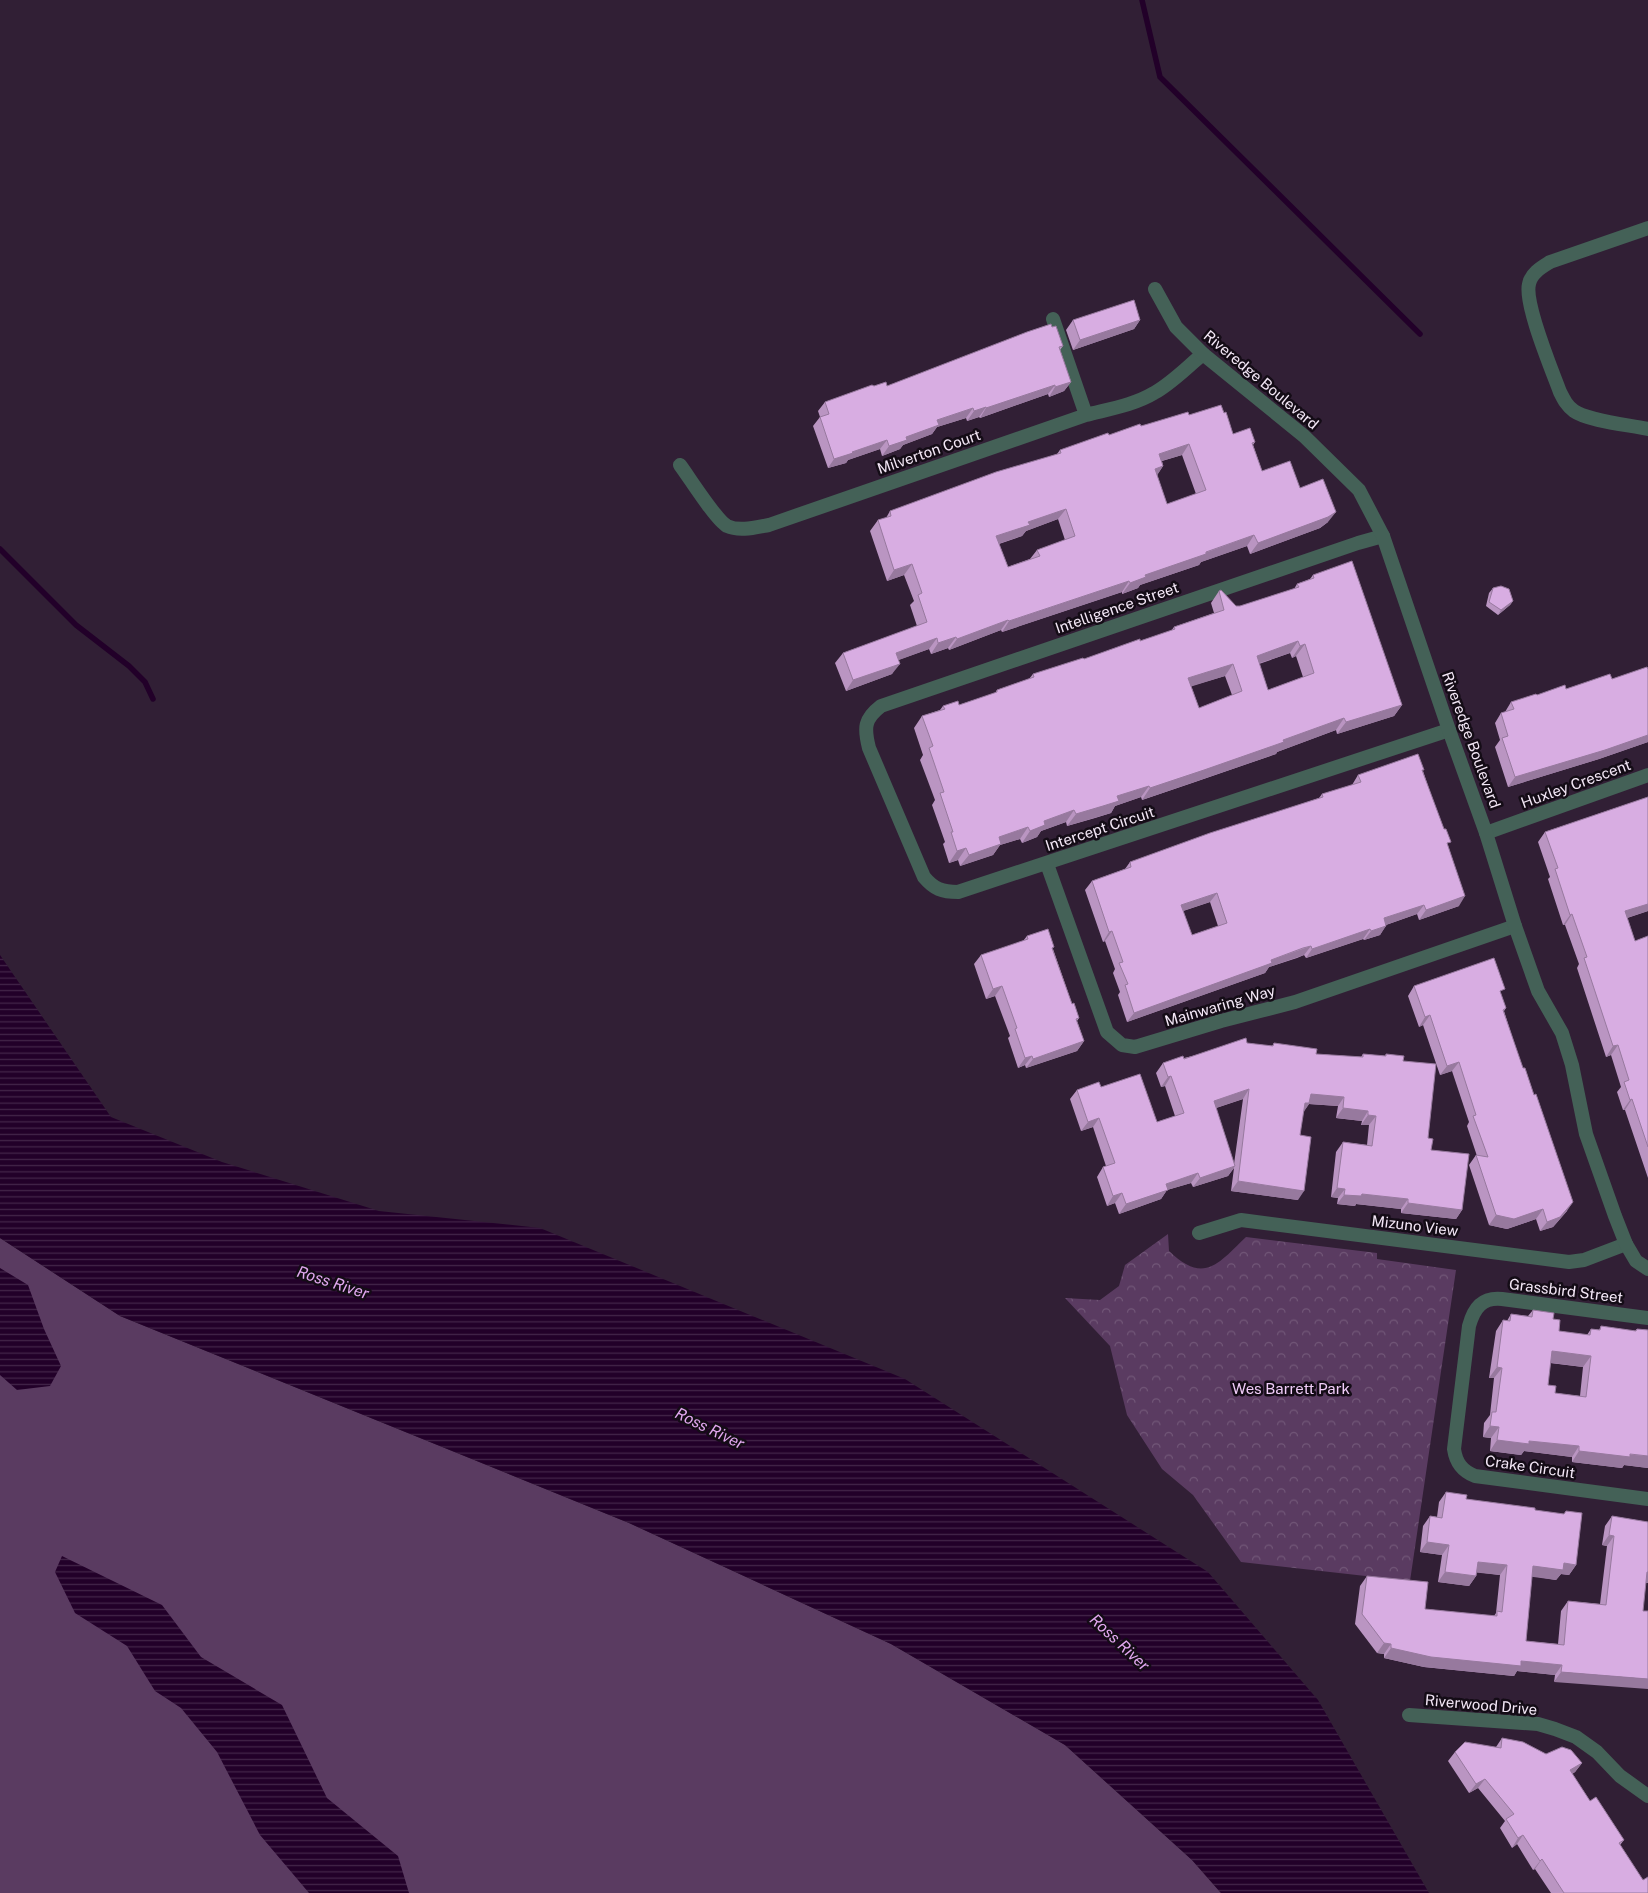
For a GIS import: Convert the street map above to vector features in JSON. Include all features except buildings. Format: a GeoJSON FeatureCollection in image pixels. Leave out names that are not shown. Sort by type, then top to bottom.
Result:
{"type":"FeatureCollection","features":[{"type":"Feature","properties":{"kind":"street"},"geometry":{"type":"LineString","coordinates":[[1648,228],[1550,262],[1538,269],[1528,284],[1529,304],[1566,404],[1575,412],[1589,417],[1648,429]]}},
{"type":"Feature","properties":{"kind":"street","name":"Riveredge Boulevard"},"geometry":{"type":"LineString","coordinates":[[1155,289],[1176,327],[1203,354],[1304,436],[1360,490],[1383,536],[1486,833],[1515,926],[1538,991],[1562,1033],[1572,1065],[1586,1134],[1626,1244],[1636,1261],[1648,1269]]}},
{"type":"Feature","properties":{"kind":"street"},"geometry":{"type":"LineString","coordinates":[[1053,319],[1086,415]]}},
{"type":"Feature","properties":{"kind":"street","name":"Milverton Court"},"geometry":{"type":"LineString","coordinates":[[680,464],[719,518],[727,526],[754,528],[779,522],[1086,415],[1133,402],[1152,394],[1168,384],[1203,354]]}},
{"type":"Feature","properties":{"kind":"street","name":"Intelligence Street"},"geometry":{"type":"LineString","coordinates":[[867,722],[872,714],[882,706],[1358,542],[1383,536]]}},
{"type":"Feature","properties":{"kind":"street","name":"Intercept Circuit"},"geometry":{"type":"LineString","coordinates":[[867,722],[865,734],[869,748],[924,877],[932,886],[942,892],[958,892],[1047,864],[1449,730]]}},
{"type":"Feature","properties":{"kind":"street","name":"Huxley Crescent"},"geometry":{"type":"LineString","coordinates":[[1486,833],[1648,775]]}},
{"type":"Feature","properties":{"kind":"street","name":"Mainwaring Way"},"geometry":{"type":"LineString","coordinates":[[1047,864],[1107,1032],[1122,1045],[1135,1048],[1221,1021],[1295,1002],[1515,926]]}},
{"type":"Feature","properties":{"kind":"street","name":"Mizuno View"},"geometry":{"type":"LineString","coordinates":[[1199,1233],[1240,1220],[1569,1262],[1584,1260],[1626,1244]]}},
{"type":"Feature","properties":{"kind":"street","name":"Grassbird Street"},"geometry":{"type":"LineString","coordinates":[[1480,1302],[1494,1298],[1648,1318]]}},
{"type":"Feature","properties":{"kind":"street","name":"Crake Circuit"},"geometry":{"type":"LineString","coordinates":[[1480,1302],[1472,1315],[1469,1326],[1456,1428],[1455,1459],[1460,1467],[1475,1476],[1492,1480],[1648,1499]]}},
{"type":"Feature","properties":{"kind":"street","name":"Riverwood Drive"},"geometry":{"type":"LineString","coordinates":[[1408,1715],[1538,1724],[1556,1729],[1576,1737],[1597,1752],[1620,1776],[1648,1796]]}},
{"type":"Feature","properties":{"kind":"green space","name":"Wes Barrett Park"},"geometry":{"type":"Polygon","coordinates":[[[1168,1234],[1169,1251],[1192,1267],[1202,1268],[1219,1262],[1246,1237],[1377,1253],[1377,1259],[1456,1270],[1410,1581],[1241,1562],[1193,1495],[1162,1469],[1127,1415],[1110,1346],[1065,1298],[1100,1300],[1119,1286],[1125,1265],[1168,1234]]]}},
{"type":"Feature","properties":{"kind":"green space"},"geometry":{"type":"Polygon","coordinates":[[[0,1238],[120,1316],[629,1523],[891,1644],[1065,1745],[1192,1860],[1221,1893],[0,1893],[0,1238]]]}},
{"type":"Feature","properties":{"kind":"water","name":"Ross River"},"geometry":{"type":"Polygon","coordinates":[[[0,955],[111,1117],[222,1162],[379,1211],[540,1228],[905,1379],[1208,1572],[1318,1700],[1429,1893],[1221,1893],[1192,1860],[1065,1745],[891,1644],[629,1523],[120,1316],[0,1238],[0,955]]]}},
{"type":"Feature","properties":{"kind":"water"},"geometry":{"type":"Polygon","coordinates":[[[0,1268],[28,1285],[44,1329],[61,1366],[50,1386],[17,1390],[0,1375],[0,1268]]]}},
{"type":"Feature","properties":{"kind":"water"},"geometry":{"type":"Polygon","coordinates":[[[62,1556],[162,1605],[201,1657],[282,1705],[327,1798],[398,1856],[409,1893],[309,1893],[260,1835],[217,1752],[181,1708],[155,1691],[127,1646],[75,1613],[55,1572],[62,1556]]]}},
{"type":"Feature","properties":{"kind":"waterway"},"geometry":{"type":"LineString","coordinates":[[1142,0],[1160,77],[1420,334]]}},
{"type":"Feature","properties":{"kind":"waterway"},"geometry":{"type":"LineString","coordinates":[[0,549],[76,625],[129,666],[145,682],[153,699]]}}]}
